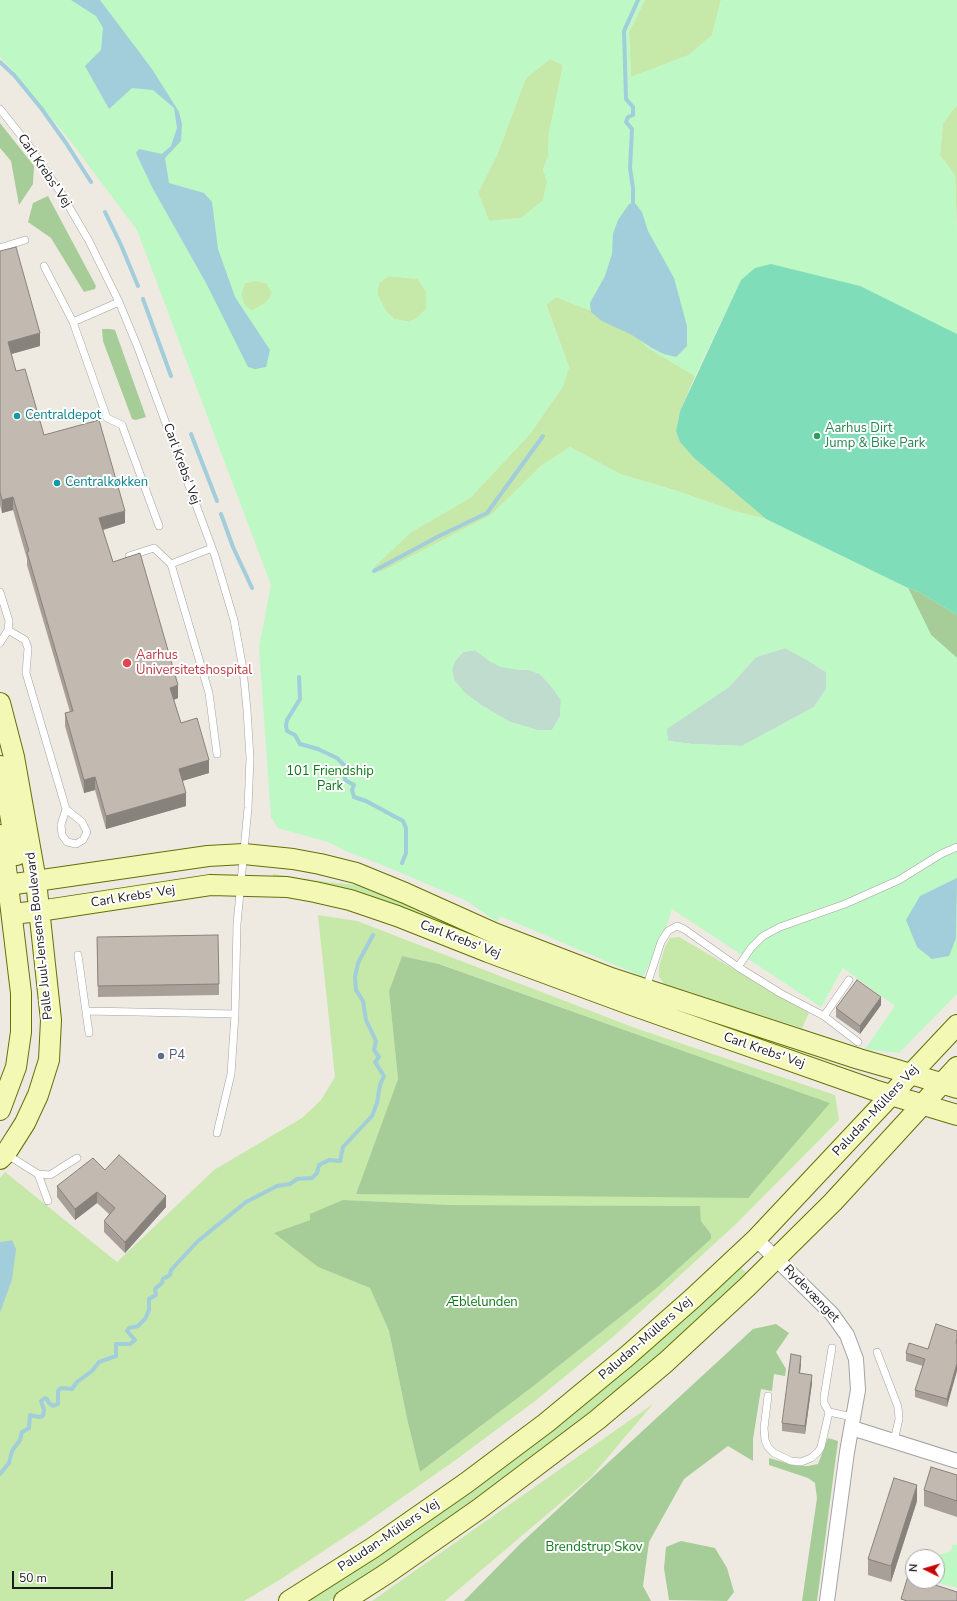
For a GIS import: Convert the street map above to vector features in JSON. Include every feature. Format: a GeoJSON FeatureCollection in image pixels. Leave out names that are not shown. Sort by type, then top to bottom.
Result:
{"type":"FeatureCollection","features":[{"type":"Feature","properties":{"kind":"street","name":"Palle Juul-Jensens Boulevard"},"geometry":{"type":"LineString","coordinates":[[0,703],[14,757],[13,895],[21,993],[21,1032],[16,1067],[0,1110]]}},
{"type":"Feature","properties":{"kind":"street"},"geometry":{"type":"LineString","coordinates":[[0,766],[5,784],[13,895]]}},
{"type":"Feature","properties":{"kind":"street","name":"Palle Juul-Jensens Boulevard"},"geometry":{"type":"LineString","coordinates":[[0,835],[13,895],[39,911],[51,1020],[49,1060],[38,1095],[25,1123],[3,1156]]}},
{"type":"Feature","properties":{"kind":"street","name":"Carl Krebs' Vej"},"geometry":{"type":"LineString","coordinates":[[13,895],[208,856],[244,854],[293,859],[320,864],[356,873],[494,933],[645,990],[859,1060],[950,1086]]}},
{"type":"Feature","properties":{"kind":"street","name":"Carl Krebs' Vej"},"geometry":{"type":"LineString","coordinates":[[13,895],[39,911],[210,886],[288,887],[350,900],[397,916],[488,952],[629,1004],[891,1095],[957,1115]]}},
{"type":"Feature","properties":{"kind":"street","name":"Paludan-Müllers Vej"},"geometry":{"type":"LineString","coordinates":[[289,1601],[374,1547],[466,1483],[546,1423],[637,1347],[693,1298],[756,1239],[957,1025]]}},
{"type":"Feature","properties":{"kind":"street"},"geometry":{"type":"LineString","coordinates":[[344,1601],[386,1574],[479,1509],[597,1420],[666,1362],[833,1202],[922,1105],[950,1086],[957,1068]]}},
{"type":"Feature","properties":{"kind":"street","name":"Rydevænget"},"geometry":{"type":"LineString","coordinates":[[756,1239],[832,1314],[847,1335],[852,1345],[858,1374],[858,1390],[827,1601]]}},
{"type":"Feature","properties":{"kind":"street"},"geometry":{"type":"LineString","coordinates":[[852,1423],[894,1441],[957,1461]]}},
{"type":"Feature","properties":{"kind":"lane","name":"Carl Krebs' Vej"},"geometry":{"type":"LineString","coordinates":[[0,109],[27,143],[61,193],[89,241],[119,302],[138,348],[212,548],[234,620],[243,669],[250,758],[244,854]]}},
{"type":"Feature","properties":{"kind":"lane"},"geometry":{"type":"LineString","coordinates":[[0,248],[25,240]]}},
{"type":"Feature","properties":{"kind":"lane"},"geometry":{"type":"LineString","coordinates":[[44,266],[73,322],[106,418],[122,425],[159,526]]}},
{"type":"Feature","properties":{"kind":"lane"},"geometry":{"type":"LineString","coordinates":[[73,322],[119,302]]}},
{"type":"Feature","properties":{"kind":"lane"},"geometry":{"type":"LineString","coordinates":[[129,556],[154,548],[171,564],[209,693],[217,754]]}},
{"type":"Feature","properties":{"kind":"lane"},"geometry":{"type":"LineString","coordinates":[[171,564],[212,548]]}},
{"type":"Feature","properties":{"kind":"lane"},"geometry":{"type":"LineString","coordinates":[[0,592],[9,621],[8,630],[0,643]]}},
{"type":"Feature","properties":{"kind":"lane"},"geometry":{"type":"LineString","coordinates":[[8,630],[25,640],[28,648],[26,673],[66,810],[61,824],[62,835],[67,842],[76,844],[83,840],[87,832],[82,822],[66,810]]}},
{"type":"Feature","properties":{"kind":"lane"},"geometry":{"type":"LineString","coordinates":[[738,966],[751,948],[763,936],[780,927],[845,904],[899,880],[941,854],[957,847]]}},
{"type":"Feature","properties":{"kind":"lane"},"geometry":{"type":"LineString","coordinates":[[217,1133],[231,1074],[235,1014],[237,924],[244,854]]}},
{"type":"Feature","properties":{"kind":"lane"},"geometry":{"type":"LineString","coordinates":[[645,990],[661,942],[668,931],[677,926],[684,929],[738,966],[780,992],[824,1016],[858,1042]]}},
{"type":"Feature","properties":{"kind":"lane"},"geometry":{"type":"LineString","coordinates":[[78,955],[89,1033]]}},
{"type":"Feature","properties":{"kind":"lane"},"geometry":{"type":"LineString","coordinates":[[824,1016],[849,980]]}},
{"type":"Feature","properties":{"kind":"lane"},"geometry":{"type":"LineString","coordinates":[[87,1011],[235,1014]]}},
{"type":"Feature","properties":{"kind":"lane"},"geometry":{"type":"LineString","coordinates":[[3,1156],[38,1174],[50,1175],[77,1158]]}},
{"type":"Feature","properties":{"kind":"lane"},"geometry":{"type":"LineString","coordinates":[[38,1174],[48,1201]]}},
{"type":"Feature","properties":{"kind":"lane"},"geometry":{"type":"LineString","coordinates":[[768,1396],[764,1428],[765,1440],[768,1447],[781,1458],[790,1461],[801,1462],[811,1458],[821,1447],[828,1412],[824,1397],[832,1348]]}},
{"type":"Feature","properties":{"kind":"lane"},"geometry":{"type":"LineString","coordinates":[[876,1352],[898,1407],[899,1419],[894,1441]]}},
{"type":"Feature","properties":{"kind":"lane"},"geometry":{"type":"LineString","coordinates":[[828,1412],[852,1423]]}},
{"type":"Feature","properties":{"kind":"green space","name":"101 Friendship Park"},"geometry":{"type":"Polygon","coordinates":[[[0,0],[645,0],[629,32],[631,77],[689,55],[712,35],[721,0],[957,0],[957,105],[943,123],[940,155],[955,175],[957,234],[957,334],[921,317],[741,280],[695,376],[648,348],[625,324],[556,297],[546,305],[569,367],[563,386],[530,434],[470,498],[411,532],[374,567],[381,572],[491,515],[541,466],[570,447],[620,474],[677,491],[734,511],[766,519],[908,588],[931,635],[957,658],[957,994],[899,1053],[865,1049],[895,1006],[843,968],[821,1007],[672,909],[668,922],[643,977],[500,916],[497,922],[467,901],[346,851],[328,842],[278,828],[271,817],[259,647],[271,585],[137,230],[71,142],[10,67],[0,57],[0,0]],[[550,59],[526,78],[497,155],[478,193],[489,221],[521,218],[543,200],[547,182],[543,169],[548,157],[549,133],[563,65],[550,59]],[[389,276],[379,283],[377,294],[386,311],[394,319],[409,322],[417,318],[426,309],[426,292],[418,279],[389,276]],[[256,281],[245,283],[241,294],[244,304],[251,311],[264,304],[269,299],[272,292],[266,283],[256,281]],[[785,648],[756,657],[729,687],[667,729],[668,741],[692,744],[742,746],[814,707],[826,689],[826,672],[785,648]],[[475,650],[463,652],[455,661],[452,670],[454,680],[465,693],[481,705],[510,722],[537,730],[552,730],[560,716],[561,700],[540,674],[529,670],[501,667],[491,662],[475,650]]]}},
{"type":"Feature","properties":{"kind":"green space"},"geometry":{"type":"Polygon","coordinates":[[[645,0],[721,0],[712,35],[689,55],[631,77],[629,32],[645,0]]]}},
{"type":"Feature","properties":{"kind":"green space"},"geometry":{"type":"Polygon","coordinates":[[[550,59],[563,65],[549,133],[548,157],[543,169],[547,182],[543,201],[521,218],[489,221],[478,193],[497,155],[526,78],[550,59]]]}},
{"type":"Feature","properties":{"kind":"green space"},"geometry":{"type":"Polygon","coordinates":[[[957,105],[957,234],[955,175],[940,155],[943,123],[957,105]]]}},
{"type":"Feature","properties":{"kind":"green space"},"geometry":{"type":"Polygon","coordinates":[[[0,123],[34,166],[33,184],[19,205],[11,161],[0,148],[0,123]]]}},
{"type":"Feature","properties":{"kind":"green space"},"geometry":{"type":"Polygon","coordinates":[[[48,196],[96,286],[95,289],[84,292],[51,238],[28,222],[33,203],[48,196]]]}},
{"type":"Feature","properties":{"kind":"green space","name":"Aarhus Dirt Jump & Bike Park"},"geometry":{"type":"Polygon","coordinates":[[[771,264],[860,286],[957,334],[957,615],[919,592],[766,519],[694,458],[680,442],[676,431],[680,411],[741,280],[755,268],[771,264]]]}},
{"type":"Feature","properties":{"kind":"green space"},"geometry":{"type":"Polygon","coordinates":[[[389,276],[418,279],[426,292],[426,309],[417,318],[409,322],[394,319],[386,311],[377,294],[379,283],[389,276]]]}},
{"type":"Feature","properties":{"kind":"green space"},"geometry":{"type":"Polygon","coordinates":[[[256,281],[266,283],[272,292],[269,299],[264,304],[251,311],[244,304],[241,294],[245,283],[256,281]]]}},
{"type":"Feature","properties":{"kind":"green space"},"geometry":{"type":"Polygon","coordinates":[[[556,297],[625,324],[648,348],[695,376],[680,411],[676,431],[680,442],[694,458],[766,519],[734,511],[677,491],[620,474],[570,447],[541,466],[491,515],[381,572],[374,567],[411,532],[470,498],[530,434],[563,386],[569,367],[546,304],[556,297]]]}},
{"type":"Feature","properties":{"kind":"green space"},"geometry":{"type":"Polygon","coordinates":[[[102,329],[115,330],[146,417],[136,420],[132,419],[103,341],[102,329]]]}},
{"type":"Feature","properties":{"kind":"green space"},"geometry":{"type":"Polygon","coordinates":[[[908,588],[919,592],[957,615],[957,658],[931,635],[908,588]]]}},
{"type":"Feature","properties":{"kind":"green space"},"geometry":{"type":"Polygon","coordinates":[[[785,648],[826,672],[826,689],[814,707],[742,746],[692,744],[668,741],[666,729],[729,687],[756,657],[785,648]]]}},
{"type":"Feature","properties":{"kind":"green space"},"geometry":{"type":"Polygon","coordinates":[[[475,650],[491,662],[513,669],[529,670],[540,674],[561,700],[560,716],[552,730],[537,730],[510,722],[481,705],[465,693],[454,680],[452,670],[455,661],[463,652],[475,650]]]}},
{"type":"Feature","properties":{"kind":"green space"},"geometry":{"type":"Polygon","coordinates":[[[273,874],[367,886],[579,970],[273,877],[273,874]]]}},
{"type":"Feature","properties":{"kind":"green space"},"geometry":{"type":"Polygon","coordinates":[[[318,915],[357,921],[635,1028],[835,1095],[839,1120],[738,1222],[613,1337],[535,1401],[457,1459],[363,1525],[281,1579],[244,1601],[0,1601],[0,1313],[12,1280],[12,1240],[0,1242],[0,1178],[5,1172],[117,1262],[214,1170],[302,1118],[321,1100],[335,1077],[318,915]],[[402,956],[389,991],[398,1079],[356,1194],[830,1103],[440,964],[402,956]],[[343,1200],[310,1220],[275,1233],[318,1267],[370,1288],[389,1331],[420,1472],[531,1388],[658,1287],[711,1239],[711,1234],[701,1221],[700,1206],[452,1205],[343,1200]]]}},
{"type":"Feature","properties":{"kind":"green space"},"geometry":{"type":"Polygon","coordinates":[[[679,937],[809,1013],[802,1028],[688,991],[666,986],[659,977],[659,967],[665,947],[670,938],[679,937]]]}},
{"type":"Feature","properties":{"kind":"green space"},"geometry":{"type":"Polygon","coordinates":[[[402,956],[439,964],[830,1103],[748,1198],[356,1194],[398,1079],[389,991],[402,956]]]}},
{"type":"Feature","properties":{"kind":"green space","name":"Æblelunden"},"geometry":{"type":"Polygon","coordinates":[[[343,1200],[452,1205],[700,1206],[701,1221],[711,1234],[711,1239],[658,1287],[531,1388],[420,1472],[389,1331],[370,1288],[318,1267],[274,1233],[310,1220],[310,1214],[343,1200]]]}},
{"type":"Feature","properties":{"kind":"green space"},"geometry":{"type":"Polygon","coordinates":[[[739,1266],[749,1275],[673,1345],[530,1462],[380,1569],[329,1601],[305,1601],[739,1266]]]}},
{"type":"Feature","properties":{"kind":"green space","name":"Brendstrup Skov"},"geometry":{"type":"Polygon","coordinates":[[[776,1324],[789,1333],[776,1352],[786,1369],[785,1376],[774,1374],[772,1391],[761,1389],[753,1439],[753,1461],[728,1446],[684,1479],[649,1542],[643,1586],[651,1601],[464,1601],[520,1544],[753,1329],[776,1324]]]}},
{"type":"Feature","properties":{"kind":"green space"},"geometry":{"type":"Polygon","coordinates":[[[653,1404],[591,1477],[445,1601],[372,1601],[653,1404]]]}},
{"type":"Feature","properties":{"kind":"green space"},"geometry":{"type":"Polygon","coordinates":[[[828,1438],[838,1441],[817,1601],[802,1601],[817,1498],[815,1483],[808,1478],[769,1465],[769,1458],[797,1466],[818,1464],[828,1438]]]}},
{"type":"Feature","properties":{"kind":"green space","name":"Brendstrup Skov"},"geometry":{"type":"Polygon","coordinates":[[[681,1541],[715,1548],[727,1568],[734,1592],[727,1601],[669,1600],[664,1568],[666,1547],[681,1541]]]}},
{"type":"Feature","properties":{"kind":"green space"},"geometry":{"type":"Polygon","coordinates":[[[953,1544],[957,1545],[957,1588],[945,1585],[945,1553],[951,1551],[953,1544]]]}},
{"type":"Feature","properties":{"kind":"water"},"geometry":{"type":"Polygon","coordinates":[[[71,0],[100,0],[152,69],[179,112],[182,124],[181,141],[165,158],[169,183],[204,193],[212,202],[218,249],[235,297],[270,350],[266,367],[255,369],[248,367],[206,283],[152,187],[136,153],[139,149],[162,154],[171,146],[177,128],[174,108],[153,90],[132,88],[109,109],[85,66],[101,50],[103,28],[96,16],[71,0]]]}},
{"type":"Feature","properties":{"kind":"water"},"geometry":{"type":"Polygon","coordinates":[[[635,203],[642,212],[648,231],[674,278],[687,326],[687,346],[676,357],[664,354],[652,348],[632,335],[602,321],[591,312],[590,303],[605,276],[612,254],[613,234],[618,220],[629,204],[635,203]]]}},
{"type":"Feature","properties":{"kind":"water"},"geometry":{"type":"Polygon","coordinates":[[[957,878],[956,938],[949,956],[932,959],[917,947],[906,920],[920,896],[957,878]]]}},
{"type":"Feature","properties":{"kind":"water"},"geometry":{"type":"Polygon","coordinates":[[[12,1240],[16,1249],[12,1280],[0,1313],[0,1242],[12,1240]]]}},
{"type":"Feature","properties":{"kind":"building"},"geometry":{"type":"Polygon","coordinates":[[[16,247],[40,333],[8,342],[16,371],[25,369],[44,435],[99,420],[125,511],[99,518],[113,562],[140,553],[178,685],[170,688],[181,723],[197,718],[209,760],[179,769],[186,793],[106,816],[95,777],[84,780],[65,713],[73,711],[27,552],[29,551],[13,497],[2,500],[0,492],[0,251],[16,247]]]}},
{"type":"Feature","properties":{"kind":"building"},"geometry":{"type":"Polygon","coordinates":[[[218,935],[219,984],[98,986],[97,937],[218,935]]]}},
{"type":"Feature","properties":{"kind":"building"},"geometry":{"type":"Polygon","coordinates":[[[857,980],[881,997],[860,1026],[836,1008],[857,980]]]}},
{"type":"Feature","properties":{"kind":"building"},"geometry":{"type":"Polygon","coordinates":[[[119,1155],[166,1196],[125,1242],[104,1221],[115,1208],[97,1192],[75,1209],[57,1186],[93,1158],[105,1170],[119,1155]]]}},
{"type":"Feature","properties":{"kind":"building"},"geometry":{"type":"Polygon","coordinates":[[[936,1324],[957,1331],[957,1363],[947,1399],[915,1390],[925,1359],[906,1353],[909,1343],[928,1349],[936,1324]]]}},
{"type":"Feature","properties":{"kind":"building"},"geometry":{"type":"Polygon","coordinates":[[[791,1354],[801,1356],[799,1373],[812,1375],[805,1426],[782,1423],[791,1354]]]}},
{"type":"Feature","properties":{"kind":"building"},"geometry":{"type":"Polygon","coordinates":[[[931,1467],[957,1475],[957,1501],[924,1490],[931,1467]]]}},
{"type":"Feature","properties":{"kind":"building"},"geometry":{"type":"Polygon","coordinates":[[[894,1478],[917,1485],[891,1566],[868,1559],[894,1478]]]}},
{"type":"Feature","properties":{"kind":"building"},"geometry":{"type":"Polygon","coordinates":[[[905,1586],[905,1589],[945,1588],[957,1592],[957,1601],[907,1601],[901,1599],[905,1586]]]}},
{"type":"Feature","properties":{"kind":"waterway"},"geometry":{"type":"LineString","coordinates":[[633,207],[633,188],[630,168],[632,129],[626,122],[628,117],[633,115],[633,107],[626,99],[624,31],[638,0]]}},
{"type":"Feature","properties":{"kind":"waterway"},"geometry":{"type":"LineString","coordinates":[[0,62],[14,75],[41,108],[91,182]]}},
{"type":"Feature","properties":{"kind":"waterway"},"geometry":{"type":"LineString","coordinates":[[105,212],[138,286]]}},
{"type":"Feature","properties":{"kind":"waterway"},"geometry":{"type":"LineString","coordinates":[[143,299],[171,376]]}},
{"type":"Feature","properties":{"kind":"waterway"},"geometry":{"type":"LineString","coordinates":[[191,434],[217,501]]}},
{"type":"Feature","properties":{"kind":"waterway"},"geometry":{"type":"LineString","coordinates":[[374,571],[439,536],[487,513],[543,436]]}},
{"type":"Feature","properties":{"kind":"waterway"},"geometry":{"type":"LineString","coordinates":[[221,514],[233,547],[252,588]]}},
{"type":"Feature","properties":{"kind":"waterway"},"geometry":{"type":"LineString","coordinates":[[299,677],[300,699],[287,720],[287,731],[295,735],[300,744],[318,749],[337,758],[343,764],[348,766],[350,771],[345,776],[345,780],[354,785],[352,790],[354,797],[366,801],[403,821],[406,828],[406,853],[402,863]]}},
{"type":"Feature","properties":{"kind":"waterway"},"geometry":{"type":"LineString","coordinates":[[0,1474],[9,1463],[12,1451],[20,1440],[22,1432],[29,1428],[30,1415],[39,1417],[43,1416],[44,1410],[41,1401],[45,1398],[53,1406],[58,1404],[58,1391],[61,1388],[72,1389],[77,1382],[92,1371],[99,1362],[116,1356],[116,1344],[130,1344],[135,1340],[127,1331],[129,1328],[138,1326],[145,1319],[149,1310],[149,1299],[156,1295],[155,1289],[162,1283],[163,1279],[170,1275],[171,1270],[198,1241],[246,1202],[277,1186],[290,1184],[297,1179],[312,1178],[317,1173],[319,1165],[329,1160],[340,1161],[343,1147],[372,1116],[377,1103],[380,1085],[384,1076],[375,1062],[379,1057],[374,1050],[376,1041],[366,1020],[363,1001],[356,990],[355,977],[358,963],[373,935]]}},
{"type":"Feature","properties":{"kind":"place","name":"Centraldepot"},"geometry":{"type":"Point","coordinates":[17,416]}},
{"type":"Feature","properties":{"kind":"place","name":"Aarhus Dirt Jump & Bike Park"},"geometry":{"type":"Point","coordinates":[817,436]}},
{"type":"Feature","properties":{"kind":"place","name":"Centralkøkken"},"geometry":{"type":"Point","coordinates":[57,483]}},
{"type":"Feature","properties":{"kind":"place","name":"Aarhus Universitetshospital"},"geometry":{"type":"Point","coordinates":[127,663]}},
{"type":"Feature","properties":{"kind":"place","name":"P4"},"geometry":{"type":"Point","coordinates":[161,1056]}}]}
